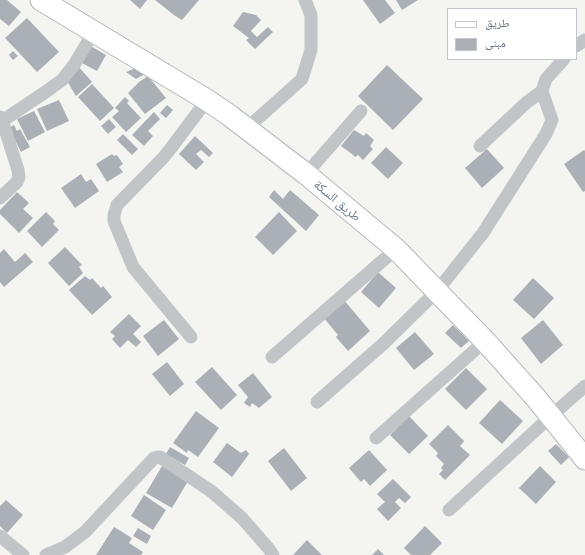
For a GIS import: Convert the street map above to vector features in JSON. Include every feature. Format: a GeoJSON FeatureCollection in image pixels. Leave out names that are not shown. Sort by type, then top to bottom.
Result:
{"type":"FeatureCollection","features":[{"type":"Feature","properties":{"kind":"main road","name":"طريق السكة"},"geometry":{"type":"LineString","coordinates":[[41,0],[207,100],[229,115],[306,174],[396,249],[485,341],[536,398],[585,459]]}},
{"type":"Feature","properties":{"kind":"street"},"geometry":{"type":"LineString","coordinates":[[246,129],[302,79],[311,50],[311,14],[305,0]]}},
{"type":"Feature","properties":{"kind":"street"},"geometry":{"type":"LineString","coordinates":[[0,198],[17,182],[19,177],[1,119],[62,80],[74,65],[93,32]]}},
{"type":"Feature","properties":{"kind":"street"},"geometry":{"type":"LineString","coordinates":[[317,402],[383,344],[437,291],[483,233],[546,134],[552,120],[542,92],[546,79],[563,60]]}},
{"type":"Feature","properties":{"kind":"street"},"geometry":{"type":"LineString","coordinates":[[480,146],[526,103],[542,92]]}},
{"type":"Feature","properties":{"kind":"street"},"geometry":{"type":"LineString","coordinates":[[191,337],[133,267],[114,222],[114,214],[117,205],[163,158],[207,100]]}},
{"type":"Feature","properties":{"kind":"street"},"geometry":{"type":"LineString","coordinates":[[306,174],[361,111]]}},
{"type":"Feature","properties":{"kind":"street"},"geometry":{"type":"LineString","coordinates":[[272,357],[396,249]]}},
{"type":"Feature","properties":{"kind":"street"},"geometry":{"type":"LineString","coordinates":[[376,438],[485,341]]}},
{"type":"Feature","properties":{"kind":"street"},"geometry":{"type":"LineString","coordinates":[[449,510],[585,386]]}},
{"type":"Feature","properties":{"kind":"street"},"geometry":{"type":"LineString","coordinates":[[46,555],[65,547],[85,532],[154,458],[160,457],[212,491],[242,518],[269,549],[272,555]]}},
{"type":"Feature","properties":{"kind":"street"},"geometry":{"type":"LineString","coordinates":[[0,536],[22,555]]}},
{"type":"Feature","properties":{"kind":"building"},"geometry":{"type":"Polygon","coordinates":[[[0,0],[7,0],[21,12],[9,26],[0,19],[0,0]]]}},
{"type":"Feature","properties":{"kind":"building"},"geometry":{"type":"Polygon","coordinates":[[[130,0],[147,0],[140,9],[130,0]]]}},
{"type":"Feature","properties":{"kind":"building"},"geometry":{"type":"Polygon","coordinates":[[[155,0],[199,0],[182,20],[155,0]]]}},
{"type":"Feature","properties":{"kind":"building"},"geometry":{"type":"Polygon","coordinates":[[[363,0],[385,0],[395,13],[380,24],[363,0]]]}},
{"type":"Feature","properties":{"kind":"building"},"geometry":{"type":"Polygon","coordinates":[[[396,0],[418,0],[402,10],[396,0]]]}},
{"type":"Feature","properties":{"kind":"building"},"geometry":{"type":"Polygon","coordinates":[[[243,12],[256,15],[261,20],[251,31],[257,37],[268,27],[273,32],[255,49],[246,40],[249,38],[233,26],[243,12]]]}},
{"type":"Feature","properties":{"kind":"building"},"geometry":{"type":"Polygon","coordinates":[[[27,18],[59,52],[37,72],[5,38],[27,18]]]}},
{"type":"Feature","properties":{"kind":"building"},"geometry":{"type":"Polygon","coordinates":[[[89,45],[106,55],[97,71],[80,62],[89,45]]]}},
{"type":"Feature","properties":{"kind":"building"},"geometry":{"type":"Polygon","coordinates":[[[13,51],[18,56],[13,60],[9,55],[13,51]]]}},
{"type":"Feature","properties":{"kind":"building"},"geometry":{"type":"Polygon","coordinates":[[[387,65],[423,99],[393,130],[358,96],[387,65]]]}},
{"type":"Feature","properties":{"kind":"building"},"geometry":{"type":"Polygon","coordinates":[[[78,66],[92,82],[76,96],[67,81],[78,66]]]}},
{"type":"Feature","properties":{"kind":"building"},"geometry":{"type":"Polygon","coordinates":[[[136,68],[145,74],[136,79],[126,72],[136,68]]]}},
{"type":"Feature","properties":{"kind":"building"},"geometry":{"type":"Polygon","coordinates":[[[148,76],[166,98],[145,114],[128,93],[139,82],[148,76]]]}},
{"type":"Feature","properties":{"kind":"building"},"geometry":{"type":"Polygon","coordinates":[[[92,84],[114,108],[100,121],[78,97],[92,84]]]}},
{"type":"Feature","properties":{"kind":"building"},"geometry":{"type":"Polygon","coordinates":[[[125,97],[129,101],[127,103],[141,118],[126,132],[112,117],[119,111],[115,108],[125,97]]]}},
{"type":"Feature","properties":{"kind":"building"},"geometry":{"type":"Polygon","coordinates":[[[59,100],[69,121],[47,131],[37,109],[59,100]]]}},
{"type":"Feature","properties":{"kind":"building"},"geometry":{"type":"Polygon","coordinates":[[[167,105],[173,110],[166,118],[160,113],[167,105]]]}},
{"type":"Feature","properties":{"kind":"building"},"geometry":{"type":"Polygon","coordinates":[[[34,111],[45,132],[28,141],[17,119],[34,111]]]}},
{"type":"Feature","properties":{"kind":"building"},"geometry":{"type":"Polygon","coordinates":[[[154,112],[160,119],[148,131],[153,136],[144,146],[132,135],[154,112]]]}},
{"type":"Feature","properties":{"kind":"building"},"geometry":{"type":"Polygon","coordinates":[[[109,119],[116,127],[108,134],[101,126],[109,119]]]}},
{"type":"Feature","properties":{"kind":"building"},"geometry":{"type":"Polygon","coordinates":[[[14,125],[17,131],[20,129],[30,147],[21,152],[9,128],[14,125]]]}},
{"type":"Feature","properties":{"kind":"building"},"geometry":{"type":"Polygon","coordinates":[[[354,130],[364,136],[366,133],[374,140],[370,146],[373,149],[363,160],[358,155],[355,157],[341,146],[354,130]]]}},
{"type":"Feature","properties":{"kind":"building"},"geometry":{"type":"Polygon","coordinates":[[[123,134],[138,149],[132,155],[117,140],[123,134]]]}},
{"type":"Feature","properties":{"kind":"building"},"geometry":{"type":"Polygon","coordinates":[[[195,136],[213,153],[209,157],[201,150],[196,154],[204,162],[196,170],[179,154],[195,136]]]}},
{"type":"Feature","properties":{"kind":"building"},"geometry":{"type":"Polygon","coordinates":[[[386,147],[403,163],[388,179],[371,163],[386,147]]]}},
{"type":"Feature","properties":{"kind":"building"},"geometry":{"type":"Polygon","coordinates":[[[487,149],[504,168],[482,188],[465,168],[487,149]]]}},
{"type":"Feature","properties":{"kind":"building"},"geometry":{"type":"Polygon","coordinates":[[[584,150],[585,191],[583,192],[564,164],[584,150]]]}},
{"type":"Feature","properties":{"kind":"building"},"geometry":{"type":"Polygon","coordinates":[[[112,154],[114,156],[117,155],[123,164],[119,167],[123,172],[107,182],[96,164],[112,154]]]}},
{"type":"Feature","properties":{"kind":"building"},"geometry":{"type":"Polygon","coordinates":[[[81,174],[86,182],[91,179],[99,191],[75,208],[61,188],[81,174]]]}},
{"type":"Feature","properties":{"kind":"building"},"geometry":{"type":"Polygon","coordinates":[[[274,190],[283,199],[290,190],[319,215],[306,231],[269,197],[274,190]]]}},
{"type":"Feature","properties":{"kind":"building"},"geometry":{"type":"Polygon","coordinates":[[[17,192],[29,203],[23,209],[33,218],[19,233],[0,214],[0,210],[17,192]]]}},
{"type":"Feature","properties":{"kind":"building"},"geometry":{"type":"Polygon","coordinates":[[[46,212],[55,221],[53,224],[59,230],[42,247],[27,231],[46,212]]]}},
{"type":"Feature","properties":{"kind":"building"},"geometry":{"type":"Polygon","coordinates":[[[279,212],[297,231],[273,255],[255,237],[279,212]]]}},
{"type":"Feature","properties":{"kind":"building"},"geometry":{"type":"Polygon","coordinates":[[[65,247],[82,265],[79,267],[83,273],[69,286],[48,263],[65,247]]]}},
{"type":"Feature","properties":{"kind":"building"},"geometry":{"type":"Polygon","coordinates":[[[4,249],[15,262],[25,253],[33,262],[4,287],[0,282],[0,253],[4,249]]]}},
{"type":"Feature","properties":{"kind":"building"},"geometry":{"type":"Polygon","coordinates":[[[378,272],[396,288],[379,308],[361,292],[378,272]]]}},
{"type":"Feature","properties":{"kind":"building"},"geometry":{"type":"Polygon","coordinates":[[[85,276],[90,280],[92,278],[101,288],[103,286],[112,297],[92,315],[69,290],[85,276]]]}},
{"type":"Feature","properties":{"kind":"building"},"geometry":{"type":"Polygon","coordinates":[[[533,278],[554,298],[534,319],[513,300],[533,278]]]}},
{"type":"Feature","properties":{"kind":"building"},"geometry":{"type":"Polygon","coordinates":[[[344,300],[370,331],[348,351],[336,337],[338,335],[323,317],[344,300]]]}},
{"type":"Feature","properties":{"kind":"building"},"geometry":{"type":"Polygon","coordinates":[[[129,314],[141,326],[133,334],[141,342],[136,347],[128,340],[120,348],[112,339],[115,336],[110,332],[129,314]]]}},
{"type":"Feature","properties":{"kind":"building"},"geometry":{"type":"Polygon","coordinates":[[[164,320],[179,339],[158,356],[143,336],[164,320]]]}},
{"type":"Feature","properties":{"kind":"building"},"geometry":{"type":"Polygon","coordinates":[[[543,320],[563,345],[541,364],[521,338],[543,320]]]}},
{"type":"Feature","properties":{"kind":"building"},"geometry":{"type":"Polygon","coordinates":[[[453,325],[469,341],[461,348],[445,333],[453,325]]]}},
{"type":"Feature","properties":{"kind":"building"},"geometry":{"type":"Polygon","coordinates":[[[415,332],[434,354],[414,370],[396,348],[415,332]]]}},
{"type":"Feature","properties":{"kind":"building"},"geometry":{"type":"Polygon","coordinates":[[[167,362],[184,384],[170,396],[152,374],[167,362]]]}},
{"type":"Feature","properties":{"kind":"building"},"geometry":{"type":"Polygon","coordinates":[[[212,367],[237,395],[221,410],[195,382],[212,367]]]}},
{"type":"Feature","properties":{"kind":"building"},"geometry":{"type":"Polygon","coordinates":[[[466,368],[487,389],[466,410],[445,389],[466,368]]]}},
{"type":"Feature","properties":{"kind":"building"},"geometry":{"type":"Polygon","coordinates":[[[253,373],[272,397],[259,408],[252,403],[250,407],[244,403],[248,397],[238,385],[253,373]]]}},
{"type":"Feature","properties":{"kind":"building"},"geometry":{"type":"Polygon","coordinates":[[[500,400],[523,421],[502,444],[479,423],[500,400]]]}},
{"type":"Feature","properties":{"kind":"building"},"geometry":{"type":"Polygon","coordinates":[[[196,411],[219,428],[198,457],[188,450],[187,453],[173,443],[196,411]]]}},
{"type":"Feature","properties":{"kind":"building"},"geometry":{"type":"Polygon","coordinates":[[[409,416],[428,436],[409,454],[390,435],[409,416]]]}},
{"type":"Feature","properties":{"kind":"building"},"geometry":{"type":"Polygon","coordinates":[[[448,425],[464,441],[460,446],[470,455],[445,480],[439,474],[443,470],[441,468],[444,464],[436,456],[438,453],[429,444],[448,425]]]}},
{"type":"Feature","properties":{"kind":"building"},"geometry":{"type":"Polygon","coordinates":[[[227,443],[241,453],[246,450],[249,454],[232,477],[213,462],[227,443]]]}},
{"type":"Feature","properties":{"kind":"building"},"geometry":{"type":"Polygon","coordinates":[[[556,444],[569,457],[561,465],[548,451],[556,444]]]}},
{"type":"Feature","properties":{"kind":"building"},"geometry":{"type":"Polygon","coordinates":[[[170,447],[189,458],[185,465],[166,454],[170,447]]]}},
{"type":"Feature","properties":{"kind":"building"},"geometry":{"type":"Polygon","coordinates":[[[284,448],[307,478],[291,491],[268,461],[284,448]]]}},
{"type":"Feature","properties":{"kind":"building"},"geometry":{"type":"Polygon","coordinates":[[[369,450],[387,470],[370,486],[364,479],[361,482],[349,468],[369,450]]]}},
{"type":"Feature","properties":{"kind":"building"},"geometry":{"type":"Polygon","coordinates":[[[162,466],[188,481],[172,508],[146,493],[162,466]]]}},
{"type":"Feature","properties":{"kind":"building"},"geometry":{"type":"Polygon","coordinates":[[[540,466],[556,482],[536,504],[519,488],[540,466]]]}},
{"type":"Feature","properties":{"kind":"building"},"geometry":{"type":"Polygon","coordinates":[[[393,479],[411,497],[405,503],[399,498],[395,502],[401,508],[388,521],[377,509],[385,502],[377,494],[393,479]]]}},
{"type":"Feature","properties":{"kind":"building"},"geometry":{"type":"Polygon","coordinates":[[[144,495],[166,510],[153,530],[131,516],[144,495]]]}},
{"type":"Feature","properties":{"kind":"building"},"geometry":{"type":"Polygon","coordinates":[[[6,500],[23,515],[7,533],[0,526],[0,506],[6,500]]]}},
{"type":"Feature","properties":{"kind":"building"},"geometry":{"type":"Polygon","coordinates":[[[425,526],[442,543],[430,555],[411,555],[404,548],[425,526]]]}},
{"type":"Feature","properties":{"kind":"building"},"geometry":{"type":"Polygon","coordinates":[[[114,527],[132,538],[129,543],[143,552],[141,555],[96,555],[114,527]]]}},
{"type":"Feature","properties":{"kind":"building"},"geometry":{"type":"Polygon","coordinates":[[[138,528],[151,536],[147,544],[133,536],[138,528]]]}},
{"type":"Feature","properties":{"kind":"building"},"geometry":{"type":"Polygon","coordinates":[[[307,540],[322,555],[293,555],[307,540]]]}},
{"type":"Feature","properties":{"kind":"building"},"geometry":{"type":"Polygon","coordinates":[[[378,549],[384,555],[372,555],[378,549]]]}}]}
